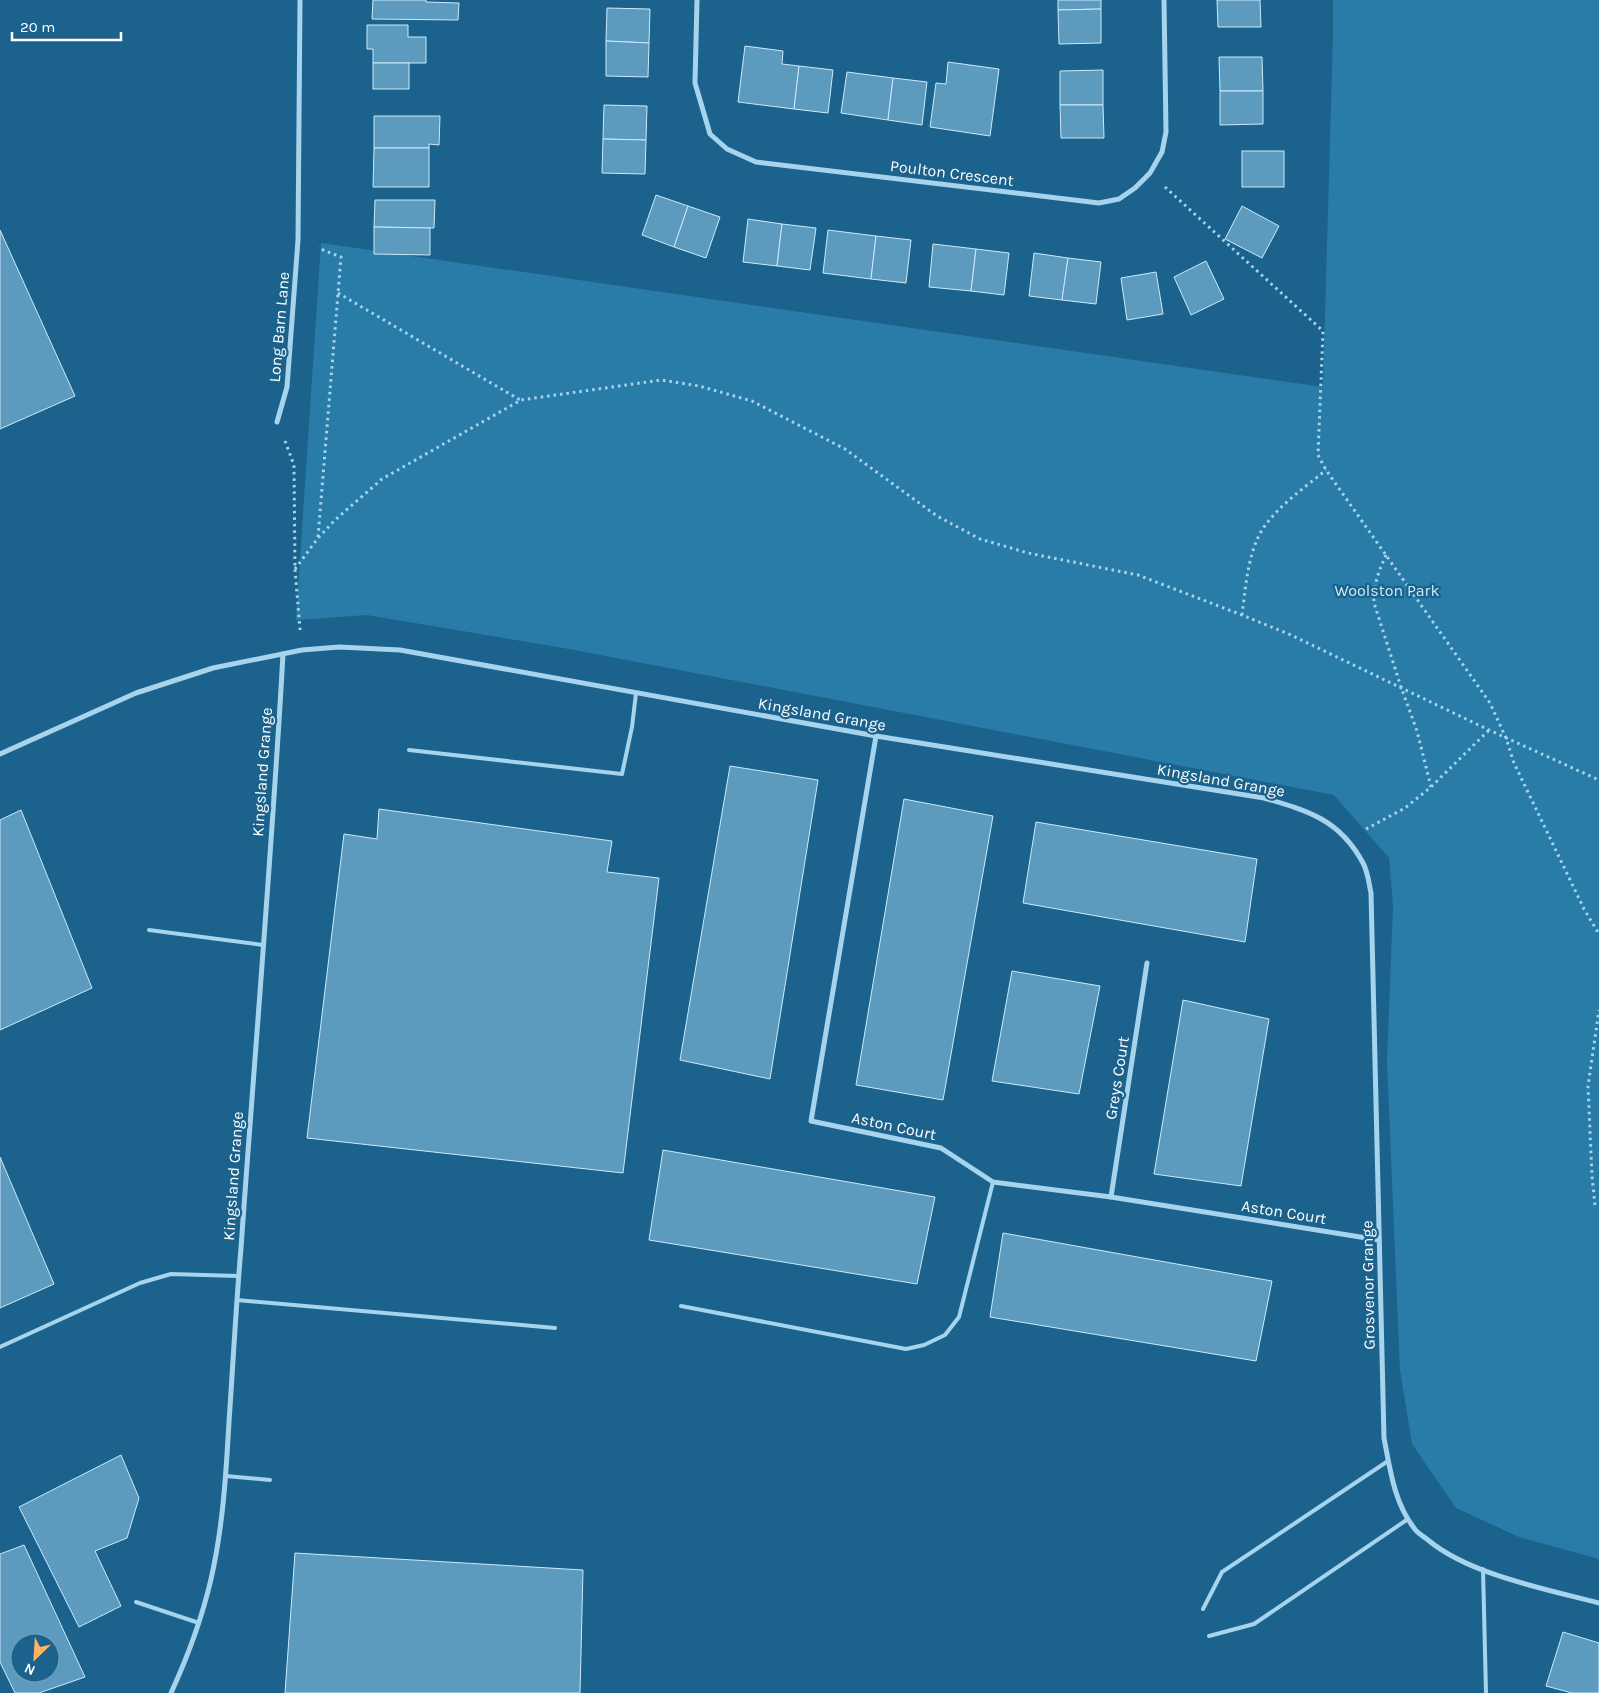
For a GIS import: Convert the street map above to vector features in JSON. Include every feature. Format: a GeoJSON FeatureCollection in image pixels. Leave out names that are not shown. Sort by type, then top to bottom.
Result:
{"type":"FeatureCollection","features":[{"type":"Feature","properties":{"kind":"street","name":"Long Barn Lane"},"geometry":{"type":"LineString","coordinates":[[277,422],[287,388],[298,240],[300,0]]}},
{"type":"Feature","properties":{"kind":"street","name":"Poulton Crescent"},"geometry":{"type":"LineString","coordinates":[[697,0],[695,82],[710,134],[728,149],[756,162],[1099,203],[1119,199],[1135,188],[1150,173],[1162,152],[1166,132],[1164,0]]}},
{"type":"Feature","properties":{"kind":"street","name":"Kingsland Grange"},"geometry":{"type":"LineString","coordinates":[[0,754],[136,693],[213,668],[302,650],[339,647],[400,650],[876,736],[1264,798],[1302,809],[1330,823],[1347,839]]}},
{"type":"Feature","properties":{"kind":"street","name":"Kingsland Grange"},"geometry":{"type":"LineString","coordinates":[[171,1693],[185,1664],[211,1579],[219,1536],[226,1476],[238,1276],[283,654]]}},
{"type":"Feature","properties":{"kind":"street","name":"Aston Court"},"geometry":{"type":"LineString","coordinates":[[876,736],[811,1121],[941,1148],[993,1182],[1111,1197],[1379,1240]]}},
{"type":"Feature","properties":{"kind":"street","name":"Grosvenor Grange"},"geometry":{"type":"LineString","coordinates":[[1347,839],[1364,865],[1372,893],[1384,1438],[1388,1461],[1400,1504],[1415,1529],[1437,1548],[1461,1561],[1503,1577],[1599,1603]]}},
{"type":"Feature","properties":{"kind":"street","name":"Greys Court"},"geometry":{"type":"LineString","coordinates":[[1111,1197],[1147,963]]}},
{"type":"Feature","properties":{"kind":"lane"},"geometry":{"type":"LineString","coordinates":[[409,750],[622,774],[632,727],[636,693]]}},
{"type":"Feature","properties":{"kind":"lane"},"geometry":{"type":"LineString","coordinates":[[149,930],[263,945]]}},
{"type":"Feature","properties":{"kind":"lane"},"geometry":{"type":"LineString","coordinates":[[681,1306],[906,1349],[924,1345],[944,1335],[959,1317],[993,1182]]}},
{"type":"Feature","properties":{"kind":"lane"},"geometry":{"type":"LineString","coordinates":[[0,1347],[140,1283],[171,1274],[238,1276]]}},
{"type":"Feature","properties":{"kind":"lane"},"geometry":{"type":"LineString","coordinates":[[237,1300],[555,1328]]}},
{"type":"Feature","properties":{"kind":"lane"},"geometry":{"type":"LineString","coordinates":[[1203,1609],[1222,1572],[1388,1461]]}},
{"type":"Feature","properties":{"kind":"lane"},"geometry":{"type":"LineString","coordinates":[[226,1476],[270,1480]]}},
{"type":"Feature","properties":{"kind":"lane"},"geometry":{"type":"LineString","coordinates":[[1209,1636],[1254,1624],[1408,1519]]}},
{"type":"Feature","properties":{"kind":"lane"},"geometry":{"type":"LineString","coordinates":[[1483,1569],[1486,1693]]}},
{"type":"Feature","properties":{"kind":"lane"},"geometry":{"type":"LineString","coordinates":[[136,1602],[199,1623]]}},
{"type":"Feature","properties":{"kind":"path"},"geometry":{"type":"LineString","coordinates":[[1150,173],[1324,331],[1318,455],[1326,470],[1490,704],[1506,738],[1514,764],[1584,909],[1599,934]]}},
{"type":"Feature","properties":{"kind":"path"},"geometry":{"type":"LineString","coordinates":[[298,240],[341,257],[318,538]]}},
{"type":"Feature","properties":{"kind":"path"},"geometry":{"type":"LineString","coordinates":[[338,293],[521,400]]}},
{"type":"Feature","properties":{"kind":"path"},"geometry":{"type":"LineString","coordinates":[[295,569],[318,538],[335,520],[382,479],[521,400],[661,380],[699,386],[752,401],[845,449],[937,516],[980,539],[1028,553],[1138,575],[1242,615],[1291,635],[1506,738],[1599,780]]}},
{"type":"Feature","properties":{"kind":"path"},"geometry":{"type":"LineString","coordinates":[[277,422],[294,465],[295,569],[302,650]]}},
{"type":"Feature","properties":{"kind":"path"},"geometry":{"type":"LineString","coordinates":[[1242,615],[1244,593],[1256,542],[1265,526],[1281,508],[1326,470]]}},
{"type":"Feature","properties":{"kind":"path"},"geometry":{"type":"LineString","coordinates":[[1386,555],[1377,576],[1373,592],[1374,602],[1417,730],[1431,787]]}},
{"type":"Feature","properties":{"kind":"path"},"geometry":{"type":"LineString","coordinates":[[1347,839],[1405,808],[1431,787],[1490,730]]}},
{"type":"Feature","properties":{"kind":"path"},"geometry":{"type":"LineString","coordinates":[[1595,1205],[1588,1086],[1599,1010]]}},
{"type":"Feature","properties":{"kind":"green space","name":"Woolston Park"},"geometry":{"type":"Polygon","coordinates":[[[1333,0],[1599,0],[1599,1559],[1519,1537],[1456,1508],[1412,1444],[1400,1370],[1387,1063],[1393,906],[1389,858],[1334,795],[569,649],[367,615],[296,620],[321,243],[1323,387],[1333,0]]]}},
{"type":"Feature","properties":{"kind":"building"},"geometry":{"type":"Polygon","coordinates":[[[373,0],[426,0],[426,2],[459,3],[458,20],[372,19],[373,0]]]}},
{"type":"Feature","properties":{"kind":"building"},"geometry":{"type":"Polygon","coordinates":[[[1058,0],[1101,0],[1101,9],[1058,10],[1058,0]]]}},
{"type":"Feature","properties":{"kind":"building"},"geometry":{"type":"Polygon","coordinates":[[[1217,0],[1260,0],[1261,27],[1218,27],[1217,0]]]}},
{"type":"Feature","properties":{"kind":"building"},"geometry":{"type":"Polygon","coordinates":[[[607,8],[650,9],[649,43],[606,41],[607,8]]]}},
{"type":"Feature","properties":{"kind":"building"},"geometry":{"type":"Polygon","coordinates":[[[1101,9],[1101,43],[1059,44],[1058,10],[1101,9]]]}},
{"type":"Feature","properties":{"kind":"building"},"geometry":{"type":"Polygon","coordinates":[[[367,25],[408,25],[408,37],[426,37],[426,63],[373,63],[373,49],[367,49],[367,25]]]}},
{"type":"Feature","properties":{"kind":"building"},"geometry":{"type":"Polygon","coordinates":[[[606,41],[649,43],[648,77],[606,76],[606,41]]]}},
{"type":"Feature","properties":{"kind":"building"},"geometry":{"type":"Polygon","coordinates":[[[745,46],[783,51],[782,64],[799,66],[794,109],[738,102],[745,46]]]}},
{"type":"Feature","properties":{"kind":"building"},"geometry":{"type":"Polygon","coordinates":[[[1219,57],[1262,57],[1263,91],[1220,91],[1219,57]]]}},
{"type":"Feature","properties":{"kind":"building"},"geometry":{"type":"Polygon","coordinates":[[[948,62],[999,69],[990,136],[930,127],[936,83],[946,84],[948,62]]]}},
{"type":"Feature","properties":{"kind":"building"},"geometry":{"type":"Polygon","coordinates":[[[373,63],[409,63],[409,89],[373,89],[373,63]]]}},
{"type":"Feature","properties":{"kind":"building"},"geometry":{"type":"Polygon","coordinates":[[[799,66],[833,70],[828,113],[794,109],[799,66]]]}},
{"type":"Feature","properties":{"kind":"building"},"geometry":{"type":"Polygon","coordinates":[[[1103,70],[1103,105],[1060,105],[1060,71],[1103,70]]]}},
{"type":"Feature","properties":{"kind":"building"},"geometry":{"type":"Polygon","coordinates":[[[847,72],[893,78],[888,120],[841,113],[847,72]]]}},
{"type":"Feature","properties":{"kind":"building"},"geometry":{"type":"Polygon","coordinates":[[[893,78],[927,82],[922,125],[888,120],[893,78]]]}},
{"type":"Feature","properties":{"kind":"building"},"geometry":{"type":"Polygon","coordinates":[[[1220,91],[1263,91],[1263,124],[1220,125],[1220,91]]]}},
{"type":"Feature","properties":{"kind":"building"},"geometry":{"type":"Polygon","coordinates":[[[604,105],[647,106],[646,140],[603,139],[604,105]]]}},
{"type":"Feature","properties":{"kind":"building"},"geometry":{"type":"Polygon","coordinates":[[[1060,105],[1103,105],[1104,138],[1061,138],[1060,105]]]}},
{"type":"Feature","properties":{"kind":"building"},"geometry":{"type":"Polygon","coordinates":[[[374,116],[440,116],[439,145],[429,144],[429,148],[374,148],[374,116]]]}},
{"type":"Feature","properties":{"kind":"building"},"geometry":{"type":"Polygon","coordinates":[[[603,139],[646,140],[645,174],[602,173],[603,139]]]}},
{"type":"Feature","properties":{"kind":"building"},"geometry":{"type":"Polygon","coordinates":[[[374,148],[429,148],[429,187],[373,187],[374,148]]]}},
{"type":"Feature","properties":{"kind":"building"},"geometry":{"type":"Polygon","coordinates":[[[1242,151],[1284,151],[1284,187],[1242,187],[1242,151]]]}},
{"type":"Feature","properties":{"kind":"building"},"geometry":{"type":"Polygon","coordinates":[[[656,195],[688,206],[674,247],[642,235],[656,195]]]}},
{"type":"Feature","properties":{"kind":"building"},"geometry":{"type":"Polygon","coordinates":[[[375,200],[435,200],[434,228],[374,227],[375,200]]]}},
{"type":"Feature","properties":{"kind":"building"},"geometry":{"type":"Polygon","coordinates":[[[688,206],[720,217],[706,258],[674,247],[688,206]]]}},
{"type":"Feature","properties":{"kind":"building"},"geometry":{"type":"Polygon","coordinates":[[[1242,206],[1279,226],[1262,258],[1225,239],[1242,206]]]}},
{"type":"Feature","properties":{"kind":"building"},"geometry":{"type":"Polygon","coordinates":[[[748,219],[782,224],[777,266],[743,262],[748,219]]]}},
{"type":"Feature","properties":{"kind":"building"},"geometry":{"type":"Polygon","coordinates":[[[782,224],[816,228],[810,270],[777,266],[782,224]]]}},
{"type":"Feature","properties":{"kind":"building"},"geometry":{"type":"Polygon","coordinates":[[[374,227],[430,228],[430,255],[374,254],[374,227]]]}},
{"type":"Feature","properties":{"kind":"building"},"geometry":{"type":"Polygon","coordinates":[[[0,230],[75,396],[0,429],[0,230]]]}},
{"type":"Feature","properties":{"kind":"building"},"geometry":{"type":"Polygon","coordinates":[[[828,230],[876,236],[871,279],[823,273],[828,230]]]}},
{"type":"Feature","properties":{"kind":"building"},"geometry":{"type":"Polygon","coordinates":[[[876,236],[911,240],[906,283],[871,279],[876,236]]]}},
{"type":"Feature","properties":{"kind":"building"},"geometry":{"type":"Polygon","coordinates":[[[933,244],[976,249],[971,291],[929,287],[933,244]]]}},
{"type":"Feature","properties":{"kind":"building"},"geometry":{"type":"Polygon","coordinates":[[[976,249],[1009,253],[1004,295],[971,291],[976,249]]]}},
{"type":"Feature","properties":{"kind":"building"},"geometry":{"type":"Polygon","coordinates":[[[1034,253],[1068,258],[1062,300],[1029,296],[1034,253]]]}},
{"type":"Feature","properties":{"kind":"building"},"geometry":{"type":"Polygon","coordinates":[[[1068,258],[1101,262],[1096,304],[1062,300],[1068,258]]]}},
{"type":"Feature","properties":{"kind":"building"},"geometry":{"type":"Polygon","coordinates":[[[1206,261],[1224,299],[1191,315],[1174,277],[1206,261]]]}},
{"type":"Feature","properties":{"kind":"building"},"geometry":{"type":"Polygon","coordinates":[[[1156,272],[1163,314],[1127,320],[1121,278],[1156,272]]]}},
{"type":"Feature","properties":{"kind":"building"},"geometry":{"type":"Polygon","coordinates":[[[730,766],[818,780],[770,1079],[680,1060],[730,766]]]}},
{"type":"Feature","properties":{"kind":"building"},"geometry":{"type":"Polygon","coordinates":[[[904,799],[993,816],[943,1100],[856,1085],[904,799]]]}},
{"type":"Feature","properties":{"kind":"building"},"geometry":{"type":"Polygon","coordinates":[[[379,809],[612,841],[607,872],[659,878],[623,1173],[307,1138],[344,834],[377,839],[379,809]]]}},
{"type":"Feature","properties":{"kind":"building"},"geometry":{"type":"Polygon","coordinates":[[[21,810],[92,988],[0,1030],[0,820],[21,810]]]}},
{"type":"Feature","properties":{"kind":"building"},"geometry":{"type":"Polygon","coordinates":[[[1036,822],[1257,859],[1245,942],[1023,903],[1036,822]]]}},
{"type":"Feature","properties":{"kind":"building"},"geometry":{"type":"Polygon","coordinates":[[[1012,971],[1100,986],[1079,1094],[992,1081],[1012,971]]]}},
{"type":"Feature","properties":{"kind":"building"},"geometry":{"type":"Polygon","coordinates":[[[1183,1000],[1269,1019],[1241,1186],[1154,1174],[1183,1000]]]}},
{"type":"Feature","properties":{"kind":"building"},"geometry":{"type":"Polygon","coordinates":[[[663,1150],[935,1197],[917,1284],[649,1240],[663,1150]]]}},
{"type":"Feature","properties":{"kind":"building"},"geometry":{"type":"Polygon","coordinates":[[[0,1157],[54,1284],[0,1308],[0,1157]]]}},
{"type":"Feature","properties":{"kind":"building"},"geometry":{"type":"Polygon","coordinates":[[[1003,1233],[1272,1281],[1256,1361],[990,1317],[1003,1233]]]}},
{"type":"Feature","properties":{"kind":"building"},"geometry":{"type":"Polygon","coordinates":[[[121,1455],[139,1498],[127,1538],[95,1551],[121,1606],[79,1627],[19,1507],[121,1455]]]}},
{"type":"Feature","properties":{"kind":"building"},"geometry":{"type":"Polygon","coordinates":[[[24,1545],[85,1677],[39,1693],[15,1693],[10,1683],[60,1683],[60,1633],[10,1633],[10,1683],[0,1662],[0,1554],[24,1545]]]}},
{"type":"Feature","properties":{"kind":"building"},"geometry":{"type":"Polygon","coordinates":[[[295,1553],[583,1570],[580,1693],[285,1693],[295,1553]]]}},
{"type":"Feature","properties":{"kind":"building"},"geometry":{"type":"Polygon","coordinates":[[[1563,1632],[1599,1643],[1599,1693],[1572,1693],[1546,1686],[1563,1632]]]}}]}
